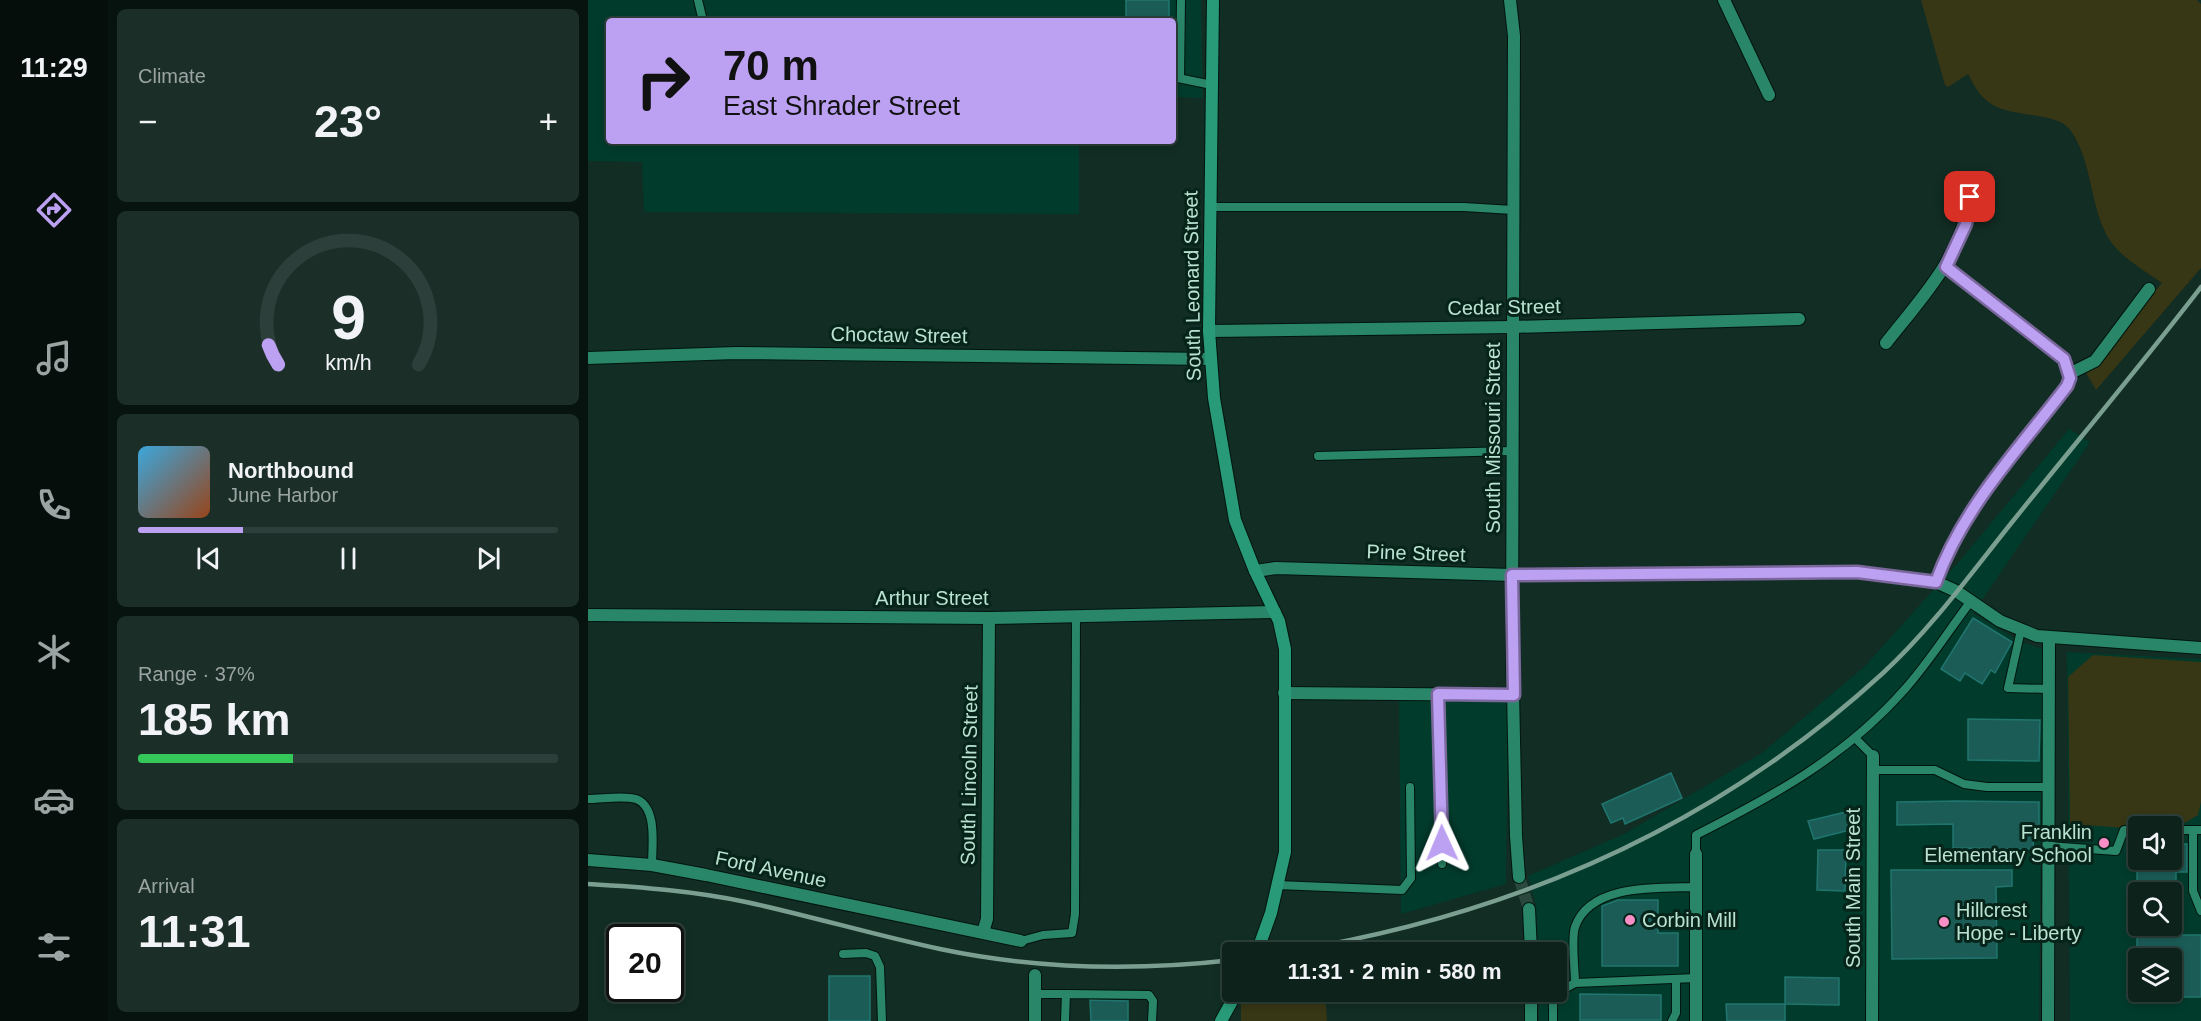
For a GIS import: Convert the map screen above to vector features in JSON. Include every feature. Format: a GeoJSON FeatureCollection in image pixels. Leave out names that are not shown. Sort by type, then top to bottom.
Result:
{"type":"FeatureCollection","features":[{"type":"Feature","properties":{"kind":"main road","name":"South Leonard Street"},"geometry":{"type":"LineString","coordinates":[[1213,0],[1210,359],[1230,500],[1255,571],[1284,636],[1285,852],[1260,942]]}},
{"type":"Feature","properties":{"kind":"main road"},"geometry":{"type":"LineString","coordinates":[[1221,1021],[1231,1003]]}},
{"type":"Feature","properties":{"kind":"main road"},"geometry":{"type":"LineString","coordinates":[[1231,1003],[1232,1021]]}},
{"type":"Feature","properties":{"kind":"street","name":"South Missouri Street"},"geometry":{"type":"LineString","coordinates":[[1510,0],[1514,36],[1512,575],[1516,836],[1520,877]]}},
{"type":"Feature","properties":{"kind":"street"},"geometry":{"type":"LineString","coordinates":[[1724,0],[1768,95]]}},
{"type":"Feature","properties":{"kind":"street"},"geometry":{"type":"LineString","coordinates":[[1886,343],[1946,267],[1966,224],[1970,197]]}},
{"type":"Feature","properties":{"kind":"street"},"geometry":{"type":"LineString","coordinates":[[1946,267],[2064,359],[2069,374],[2067,386],[1977,502],[1955,538],[1936,582],[1971,601],[2000,621],[2049,639],[2201,648]]}},
{"type":"Feature","properties":{"kind":"street"},"geometry":{"type":"LineString","coordinates":[[2069,374],[2095,361],[2149,289]]}},
{"type":"Feature","properties":{"kind":"street","name":"Cedar Street"},"geometry":{"type":"LineString","coordinates":[[1209,331],[1512,327],[1799,319]]}},
{"type":"Feature","properties":{"kind":"street","name":"Choctaw Street"},"geometry":{"type":"LineString","coordinates":[[588,358],[829,353],[1210,359]]}},
{"type":"Feature","properties":{"kind":"street","name":"Pine Street"},"geometry":{"type":"LineString","coordinates":[[1255,571],[1275,568],[1512,575],[1857,572],[1936,582]]}},
{"type":"Feature","properties":{"kind":"street","name":"Arthur Street"},"geometry":{"type":"LineString","coordinates":[[588,615],[989,618],[1275,612]]}},
{"type":"Feature","properties":{"kind":"street","name":"South Lincoln Street"},"geometry":{"type":"LineString","coordinates":[[983,932],[987,919],[989,618]]}},
{"type":"Feature","properties":{"kind":"street"},"geometry":{"type":"LineString","coordinates":[[2048,1021],[2049,639]]}},
{"type":"Feature","properties":{"kind":"street"},"geometry":{"type":"LineString","coordinates":[[1284,693],[1514,695]]}},
{"type":"Feature","properties":{"kind":"street","name":"South Main Street"},"geometry":{"type":"LineString","coordinates":[[1872,1021],[1873,756]]}},
{"type":"Feature","properties":{"kind":"street"},"geometry":{"type":"LineString","coordinates":[[1696,854],[1696,1021]]}},
{"type":"Feature","properties":{"kind":"street","name":"Ford Avenue"},"geometry":{"type":"LineString","coordinates":[[588,860],[652,865],[1020,941]]}},
{"type":"Feature","properties":{"kind":"street"},"geometry":{"type":"LineString","coordinates":[[1529,909],[1531,942]]}},
{"type":"Feature","properties":{"kind":"street"},"geometry":{"type":"LineString","coordinates":[[1035,975],[1035,1021]]}},
{"type":"Feature","properties":{"kind":"street"},"geometry":{"type":"LineString","coordinates":[[1531,1002],[1531,1021]]}},
{"type":"Feature","properties":{"kind":"lane"},"geometry":{"type":"LineString","coordinates":[[698,0],[702,18]]}},
{"type":"Feature","properties":{"kind":"lane"},"geometry":{"type":"LineString","coordinates":[[1181,0],[1176,78],[1212,85]]}},
{"type":"Feature","properties":{"kind":"lane"},"geometry":{"type":"LineString","coordinates":[[1210,207],[1464,207],[1513,210]]}},
{"type":"Feature","properties":{"kind":"lane"},"geometry":{"type":"LineString","coordinates":[[1318,456],[1512,451]]}},
{"type":"Feature","properties":{"kind":"lane"},"geometry":{"type":"LineString","coordinates":[[1696,854],[1696,835],[1806,776],[1855,738],[1905,689],[1971,601]]}},
{"type":"Feature","properties":{"kind":"lane"},"geometry":{"type":"LineString","coordinates":[[1020,941],[1043,935],[1072,933],[1075,914],[1076,616]]}},
{"type":"Feature","properties":{"kind":"lane"},"geometry":{"type":"LineString","coordinates":[[2020,630],[2008,688],[2049,689]]}},
{"type":"Feature","properties":{"kind":"lane"},"geometry":{"type":"LineString","coordinates":[[1438,694],[1442,864]]}},
{"type":"Feature","properties":{"kind":"lane"},"geometry":{"type":"LineString","coordinates":[[1855,738],[1873,756]]}},
{"type":"Feature","properties":{"kind":"lane"},"geometry":{"type":"LineString","coordinates":[[1872,770],[1935,770],[1964,784],[1987,787],[2049,787]]}},
{"type":"Feature","properties":{"kind":"lane"},"geometry":{"type":"LineString","coordinates":[[1277,885],[1402,890],[1411,878],[1410,787]]}},
{"type":"Feature","properties":{"kind":"lane"},"geometry":{"type":"LineString","coordinates":[[588,800],[635,798],[644,804],[650,818],[652,865]]}},
{"type":"Feature","properties":{"kind":"lane"},"geometry":{"type":"LineString","coordinates":[[2049,846],[2116,851],[2124,830],[2128,830]]}},
{"type":"Feature","properties":{"kind":"lane"},"geometry":{"type":"LineString","coordinates":[[2197,830],[2193,891],[2201,911]]}},
{"type":"Feature","properties":{"kind":"lane"},"geometry":{"type":"LineString","coordinates":[[1575,983],[1575,927],[1589,907],[1625,889],[1696,887]]}},
{"type":"Feature","properties":{"kind":"lane"},"geometry":{"type":"LineString","coordinates":[[843,954],[866,953],[875,956],[880,967],[882,1021]]}},
{"type":"Feature","properties":{"kind":"lane"},"geometry":{"type":"LineString","coordinates":[[1553,1021],[1553,995],[1575,983],[1696,978]]}},
{"type":"Feature","properties":{"kind":"lane"},"geometry":{"type":"LineString","coordinates":[[1672,1021],[1676,1013],[1676,979]]}},
{"type":"Feature","properties":{"kind":"lane"},"geometry":{"type":"LineString","coordinates":[[1035,994],[1149,995],[1153,1001],[1152,1021]]}},
{"type":"Feature","properties":{"kind":"lane"},"geometry":{"type":"LineString","coordinates":[[1065,1021],[1066,994]]}},
{"type":"Feature","properties":{"kind":"shaded area"},"geometry":{"type":"Polygon","coordinates":[[[588,0],[1201,0],[1203,98],[1176,97],[1176,18],[606,18],[606,144],[1079,144],[1079,214],[644,212],[642,162],[588,161],[588,0]]]}},
{"type":"Feature","properties":{"kind":"shaded area"},"geometry":{"type":"Polygon","coordinates":[[[1921,0],[2197,0],[2201,4],[2201,268],[2096,390],[2086,373],[2162,283],[2126,257],[2109,239],[2098,212],[2078,143],[2064,124],[2044,117],[1999,108],[1983,97],[1968,74],[1948,87],[1945,85],[1921,0]]]}},
{"type":"Feature","properties":{"kind":"shaded area"},"geometry":{"type":"Polygon","coordinates":[[[2069,429],[2090,442],[1973,613],[2021,642],[2043,649],[2039,1021],[1539,1021],[1538,1002],[1567,1002],[1567,942],[1537,942],[1536,906],[1528,876],[1624,834],[1762,753],[1865,666],[1963,557],[2069,429]]]}},
{"type":"Feature","properties":{"kind":"shaded area","name":"Franklin Elementary School"},"geometry":{"type":"Polygon","coordinates":[[[2067,652],[2201,659],[2201,1021],[2070,1021],[2067,652]]]}},
{"type":"Feature","properties":{"kind":"shaded area"},"geometry":{"type":"Polygon","coordinates":[[[2093,655],[2201,662],[2201,802],[2198,815],[2182,824],[2182,816],[2128,816],[2128,828],[2070,824],[2068,677],[2093,655]]]}},
{"type":"Feature","properties":{"kind":"shaded area"},"geometry":{"type":"Polygon","coordinates":[[[1399,699],[1507,701],[1508,703],[1506,884],[1401,914],[1399,699]]]}},
{"type":"Feature","properties":{"kind":"shaded area"},"geometry":{"type":"Polygon","coordinates":[[[1241,1002],[1326,1002],[1327,1021],[1241,1021],[1241,1002]]]}},
{"type":"Feature","properties":{"kind":"building"},"geometry":{"type":"Polygon","coordinates":[[[1126,0],[1169,0],[1169,18],[1126,18],[1126,0]]]}},
{"type":"Feature","properties":{"kind":"building"},"geometry":{"type":"Polygon","coordinates":[[[1973,618],[2012,642],[1995,673],[1991,670],[1982,684],[1965,673],[1960,681],[1941,669],[1973,618]]]}},
{"type":"Feature","properties":{"kind":"building"},"geometry":{"type":"Polygon","coordinates":[[[1968,719],[2040,720],[2039,761],[1968,760],[1968,719]]]}},
{"type":"Feature","properties":{"kind":"building"},"geometry":{"type":"Polygon","coordinates":[[[1671,773],[1682,798],[1625,824],[1623,818],[1611,823],[1602,804],[1671,773]]]}},
{"type":"Feature","properties":{"kind":"building"},"geometry":{"type":"Polygon","coordinates":[[[1897,802],[2039,802],[2039,831],[2034,831],[2033,849],[1953,848],[1953,824],[1897,825],[1897,802]]]}},
{"type":"Feature","properties":{"kind":"building"},"geometry":{"type":"Polygon","coordinates":[[[1846,812],[1850,830],[1814,839],[1808,821],[1846,812]]]}},
{"type":"Feature","properties":{"kind":"building"},"geometry":{"type":"Polygon","coordinates":[[[2182,844],[2187,844],[2187,872],[2176,872],[2176,882],[2137,882],[2137,870],[2182,870],[2182,844]]]}},
{"type":"Feature","properties":{"kind":"building"},"geometry":{"type":"Polygon","coordinates":[[[1818,850],[1846,850],[1845,891],[1817,890],[1818,850]]]}},
{"type":"Feature","properties":{"kind":"building","name":"Hillcrest Hope - Liberty"},"geometry":{"type":"Polygon","coordinates":[[[1891,870],[2012,870],[2012,886],[1996,887],[1997,958],[1892,959],[1891,870]]]}},
{"type":"Feature","properties":{"kind":"building","name":"Corbin Mill"},"geometry":{"type":"Polygon","coordinates":[[[1618,900],[1658,900],[1658,933],[1678,933],[1678,966],[1602,966],[1602,906],[1618,900]]]}},
{"type":"Feature","properties":{"kind":"building"},"geometry":{"type":"Polygon","coordinates":[[[2201,935],[2201,997],[2182,997],[2182,948],[2137,948],[2137,936],[2201,935]]]}},
{"type":"Feature","properties":{"kind":"building"},"geometry":{"type":"Polygon","coordinates":[[[829,976],[870,976],[870,1021],[829,1021],[829,976]]]}},
{"type":"Feature","properties":{"kind":"building"},"geometry":{"type":"Polygon","coordinates":[[[1785,977],[1839,978],[1839,1005],[1785,1004],[1785,977]]]}},
{"type":"Feature","properties":{"kind":"building"},"geometry":{"type":"Polygon","coordinates":[[[1580,994],[1661,995],[1661,1020],[1580,1020],[1580,994]]]}},
{"type":"Feature","properties":{"kind":"building"},"geometry":{"type":"Polygon","coordinates":[[[1090,1000],[1128,1001],[1128,1021],[1091,1021],[1090,1000]]]}},
{"type":"Feature","properties":{"kind":"building"},"geometry":{"type":"Polygon","coordinates":[[[1726,1004],[1785,1004],[1785,1021],[1727,1021],[1726,1004]]]}},
{"type":"Feature","properties":{"kind":"tunnel"},"geometry":{"type":"LineString","coordinates":[[1519,877],[1529,909]]}},
{"type":"Feature","properties":{"kind":"railway"},"geometry":{"type":"LineString","coordinates":[[1338,942],[1450,915],[1529,889],[1605,857],[1679,820],[1750,777],[1818,728],[1883,673],[1919,637],[2201,287]]}},
{"type":"Feature","properties":{"kind":"railway"},"geometry":{"type":"LineString","coordinates":[[588,884],[667,890],[726,898],[940,949],[1012,961],[1123,967],[1222,961]]}},
{"type":"Feature","properties":{"kind":"place","name":"Franklin Elementary School"},"geometry":{"type":"Point","coordinates":[2104,843]}},
{"type":"Feature","properties":{"kind":"place","name":"Corbin Mill"},"geometry":{"type":"Point","coordinates":[1630,920]}},
{"type":"Feature","properties":{"kind":"place","name":"Hillcrest Hope - Liberty"},"geometry":{"type":"Point","coordinates":[1944,922]}},
{"type":"Feature","properties":{"kind":"route"},"geometry":{"type":"LineString","coordinates":[[1442,843],[1438,694],[1514,695],[1512,575],[1857,572],[1936,582],[1955,538],[1977,502],[2067,386],[2070,378],[2064,359],[1946,267],[1966,224],[1970,197]]}}]}
